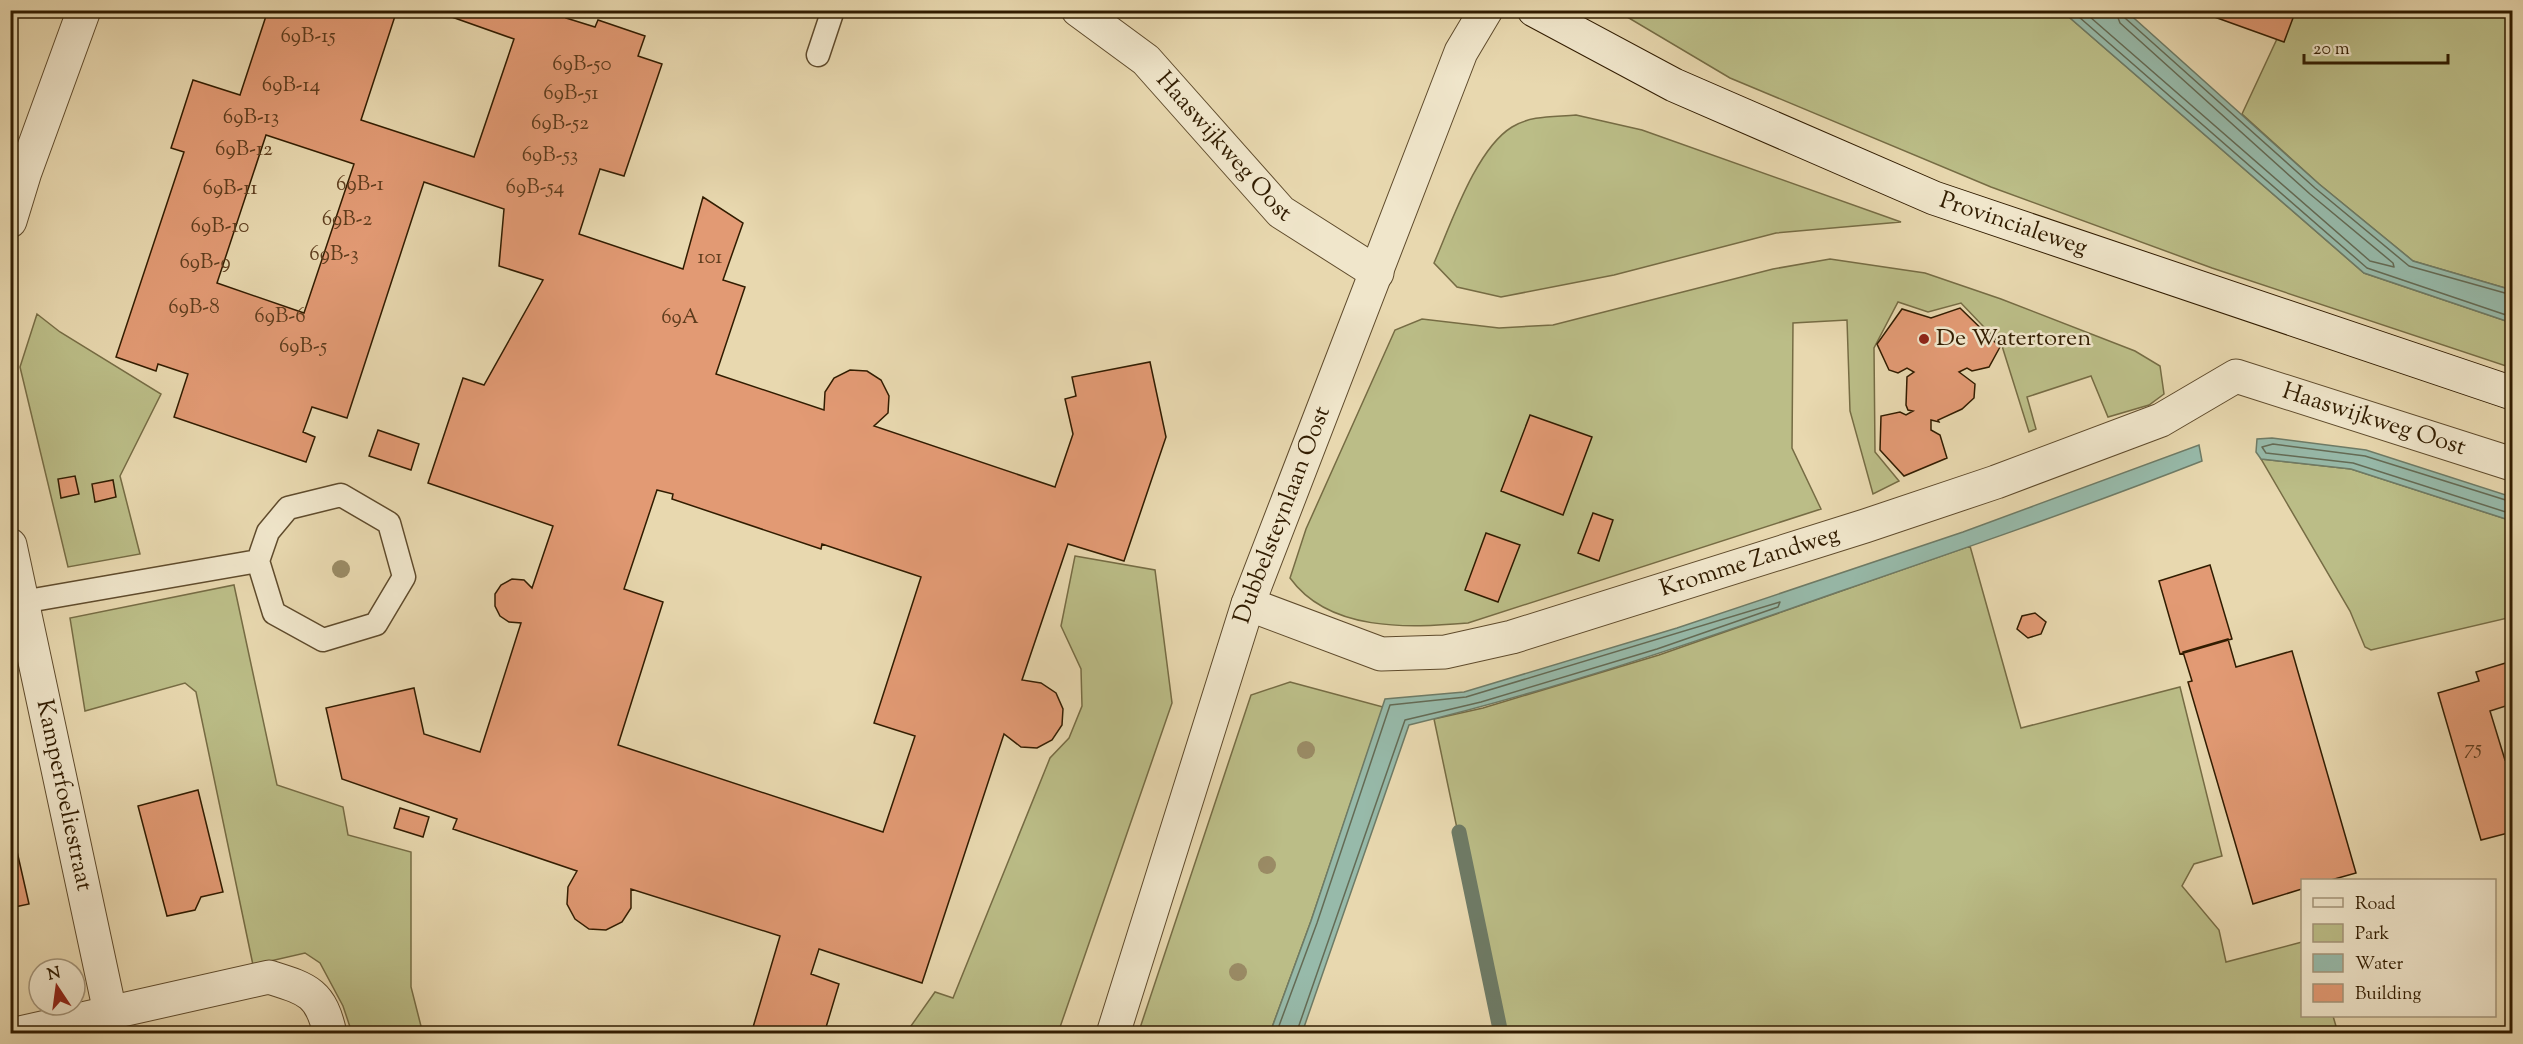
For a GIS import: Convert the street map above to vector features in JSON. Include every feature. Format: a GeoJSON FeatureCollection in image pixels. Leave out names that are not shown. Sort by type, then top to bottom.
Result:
{"type":"FeatureCollection","features":[{"type":"Feature","properties":{"kind":"street"},"geometry":{"type":"LineString","coordinates":[[10,221],[18,170],[84,10]]}},
{"type":"Feature","properties":{"kind":"street","name":"Haaswijkweg Oost"},"geometry":{"type":"LineString","coordinates":[[1078,10],[1146,60],[1281,212],[1377,273]]}},
{"type":"Feature","properties":{"kind":"street","name":"Dubbelsteynlaan Oost"},"geometry":{"type":"LineString","coordinates":[[1113,1034],[1248,604],[1461,52],[1486,10]]}},
{"type":"Feature","properties":{"kind":"street","name":"Provincialeweg"},"geometry":{"type":"LineString","coordinates":[[1534,10],[1674,85],[1934,198],[2512,393]]}},
{"type":"Feature","properties":{"kind":"street","name":"Haaswijkweg Oost"},"geometry":{"type":"LineString","coordinates":[[2236,376],[2512,464]]}},
{"type":"Feature","properties":{"kind":"street","name":"Kromme Zandweg"},"geometry":{"type":"LineString","coordinates":[[1248,604],[1381,654],[1445,652],[1478,645],[1512,637],[1751,562],[1996,482],[2161,420],[2236,376]]}},
{"type":"Feature","properties":{"kind":"street","name":"Kamperfoeliestraat"},"geometry":{"type":"LineString","coordinates":[[10,545],[110,1012]]}},
{"type":"Feature","properties":{"kind":"street"},"geometry":{"type":"LineString","coordinates":[[15,1034],[269,977],[303,988],[324,1009],[330,1034]]}},
{"type":"Feature","properties":{"kind":"lane"},"geometry":{"type":"LineString","coordinates":[[818,55],[833,10]]}},
{"type":"Feature","properties":{"kind":"lane"},"geometry":{"type":"LineString","coordinates":[[341,495],[389,523],[404,577],[376,624],[323,640],[274,613],[258,561],[268,532],[288,508],[341,495]]}},
{"type":"Feature","properties":{"kind":"lane"},"geometry":{"type":"LineString","coordinates":[[22,602],[258,561]]}},
{"type":"Feature","properties":{"kind":"green space"},"geometry":{"type":"Polygon","coordinates":[[[1617,11],[2062,11],[2364,273],[2512,323],[2512,368],[2212,268],[1991,187],[1730,78],[1617,11]]]}},
{"type":"Feature","properties":{"kind":"green space"},"geometry":{"type":"Polygon","coordinates":[[[2290,11],[2512,11],[2512,290],[2413,261],[2319,184],[2242,114],[2290,11]]]}},
{"type":"Feature","properties":{"kind":"green space"},"geometry":{"type":"Polygon","coordinates":[[[1576,115],[1642,130],[1901,222],[1776,233],[1614,275],[1501,297],[1457,287],[1434,263],[1466,189],[1487,152],[1499,138],[1519,123],[1543,117],[1576,115]]]}},
{"type":"Feature","properties":{"kind":"green space"},"geometry":{"type":"Polygon","coordinates":[[[1830,259],[1925,273],[2001,299],[2135,351],[2160,366],[2164,394],[2149,405],[2108,417],[2091,376],[2027,397],[2036,429],[2029,432],[2002,346],[1961,303],[1928,312],[1898,302],[1874,348],[1875,452],[1899,481],[1873,494],[1850,411],[1847,320],[1793,323],[1792,448],[1821,509],[1468,623],[1420,626],[1371,623],[1326,609],[1306,596],[1290,578],[1306,529],[1395,330],[1422,319],[1499,328],[1553,325],[1773,269],[1830,259]]]}},
{"type":"Feature","properties":{"kind":"green space"},"geometry":{"type":"Polygon","coordinates":[[[37,314],[60,332],[161,394],[120,476],[140,554],[68,567],[20,367],[37,314]]]}},
{"type":"Feature","properties":{"kind":"green space"},"geometry":{"type":"Polygon","coordinates":[[[2261,459],[2351,469],[2512,521],[2512,617],[2371,650],[2365,647],[2350,611],[2261,459]]]}},
{"type":"Feature","properties":{"kind":"green space"},"geometry":{"type":"Polygon","coordinates":[[[1970,546],[2021,728],[2180,687],[2222,856],[2194,864],[2182,886],[2219,930],[2226,962],[2301,942],[2301,1017],[2333,1017],[2338,1033],[1500,1033],[1434,719],[1483,708],[1659,655],[1970,546]]]}},
{"type":"Feature","properties":{"kind":"green space"},"geometry":{"type":"Polygon","coordinates":[[[1075,556],[1155,570],[1172,703],[1058,1033],[906,1033],[935,992],[953,998],[1050,758],[1069,738],[1082,706],[1081,669],[1061,626],[1075,556]]]}},
{"type":"Feature","properties":{"kind":"green space"},"geometry":{"type":"Polygon","coordinates":[[[234,585],[277,785],[343,807],[348,835],[411,852],[411,987],[422,1030],[406,1034],[352,1033],[343,1006],[320,963],[305,953],[253,965],[196,692],[185,683],[85,711],[70,618],[234,585]]]}},
{"type":"Feature","properties":{"kind":"green space"},"geometry":{"type":"Polygon","coordinates":[[[1290,682],[1383,707],[1311,921],[1270,1033],[1138,1034],[1251,695],[1290,682]]]}},
{"type":"Feature","properties":{"kind":"water"},"geometry":{"type":"Polygon","coordinates":[[[2062,11],[2126,11],[2319,184],[2413,261],[2512,290],[2512,323],[2364,273],[2062,11]]]}},
{"type":"Feature","properties":{"kind":"water"},"geometry":{"type":"Polygon","coordinates":[[[2272,438],[2366,450],[2512,497],[2512,521],[2351,469],[2261,459],[2256,452],[2257,439],[2272,438]]]}},
{"type":"Feature","properties":{"kind":"water"},"geometry":{"type":"Polygon","coordinates":[[[2199,445],[2202,461],[2021,528],[1625,664],[1409,725],[1302,1033],[1270,1033],[1311,921],[1385,699],[1464,692],[1677,628],[1963,532],[2199,445]]]}},
{"type":"Feature","properties":{"kind":"building"},"geometry":{"type":"Polygon","coordinates":[[[268,10],[397,10],[361,120],[474,157],[514,39],[432,10],[569,10],[566,18],[595,27],[598,20],[645,36],[638,56],[662,64],[624,176],[600,169],[579,234],[683,269],[703,197],[743,223],[723,280],[745,287],[716,374],[824,410],[825,392],[834,378],[850,370],[867,371],[881,380],[889,396],[888,413],[874,426],[1055,487],[1073,434],[1065,399],[1076,396],[1072,377],[1150,362],[1166,437],[1124,561],[1068,544],[1022,680],[1041,683],[1056,693],[1063,709],[1062,725],[1052,740],[1037,748],[1021,747],[1004,734],[922,983],[819,949],[811,974],[839,984],[824,1034],[751,1034],[780,936],[631,889],[631,908],[622,922],[606,930],[589,929],[575,919],[567,904],[568,887],[577,871],[453,829],[457,819],[342,779],[326,708],[414,688],[424,734],[480,752],[521,623],[509,622],[500,616],[495,606],[495,594],[501,585],[512,579],[524,580],[532,588],[553,526],[428,483],[463,378],[484,385],[543,280],[499,266],[504,209],[424,182],[347,418],[312,407],[303,432],[315,437],[306,462],[174,417],[188,374],[158,364],[156,371],[116,357],[184,152],[171,148],[193,80],[240,95],[268,10]],[[266,135],[217,283],[304,313],[354,164],[266,135]],[[657,490],[624,589],[663,602],[618,745],[883,832],[915,736],[874,723],[921,577],[822,544],[821,549],[672,499],[673,494],[657,490]]]}},
{"type":"Feature","properties":{"kind":"building"},"geometry":{"type":"Polygon","coordinates":[[[2195,10],[2296,10],[2284,42],[2195,10]]]}},
{"type":"Feature","properties":{"kind":"building"},"geometry":{"type":"Polygon","coordinates":[[[1960,308],[2000,347],[1989,367],[1972,371],[1967,368],[1959,372],[1975,384],[1974,398],[1962,409],[1938,420],[1939,422],[1931,420],[1931,430],[1940,435],[1947,458],[1904,476],[1880,450],[1881,416],[1900,412],[1906,415],[1913,411],[1908,410],[1906,405],[1907,377],[1914,372],[1907,368],[1898,373],[1889,370],[1877,344],[1902,309],[1931,318],[1960,308]]]}},
{"type":"Feature","properties":{"kind":"building"},"geometry":{"type":"Polygon","coordinates":[[[1530,415],[1592,437],[1563,515],[1501,491],[1530,415]]]}},
{"type":"Feature","properties":{"kind":"building"},"geometry":{"type":"Polygon","coordinates":[[[378,430],[419,444],[411,470],[369,456],[378,430]]]}},
{"type":"Feature","properties":{"kind":"building"},"geometry":{"type":"Polygon","coordinates":[[[75,476],[79,494],[61,498],[58,479],[75,476]]]}},
{"type":"Feature","properties":{"kind":"building"},"geometry":{"type":"Polygon","coordinates":[[[113,480],[116,497],[95,502],[92,484],[113,480]]]}},
{"type":"Feature","properties":{"kind":"building"},"geometry":{"type":"Polygon","coordinates":[[[1593,513],[1613,520],[1599,561],[1578,553],[1593,513]]]}},
{"type":"Feature","properties":{"kind":"building"},"geometry":{"type":"Polygon","coordinates":[[[1486,533],[1520,545],[1498,602],[1465,590],[1486,533]]]}},
{"type":"Feature","properties":{"kind":"building"},"geometry":{"type":"Polygon","coordinates":[[[2210,565],[2232,639],[2180,654],[2159,581],[2210,565]]]}},
{"type":"Feature","properties":{"kind":"building"},"geometry":{"type":"Polygon","coordinates":[[[2035,613],[2046,622],[2041,634],[2028,638],[2017,629],[2022,616],[2035,613]]]}},
{"type":"Feature","properties":{"kind":"building"},"geometry":{"type":"Polygon","coordinates":[[[2228,639],[2236,667],[2292,651],[2356,873],[2335,879],[2301,879],[2301,889],[2253,904],[2188,682],[2192,681],[2183,652],[2228,639]]]}},
{"type":"Feature","properties":{"kind":"building"},"geometry":{"type":"Polygon","coordinates":[[[2512,661],[2512,704],[2490,711],[2505,760],[2512,758],[2512,810],[2506,811],[2512,832],[2481,840],[2438,693],[2479,681],[2476,672],[2512,661]]]}},
{"type":"Feature","properties":{"kind":"building"},"geometry":{"type":"Polygon","coordinates":[[[198,790],[223,892],[201,897],[195,910],[167,916],[138,806],[198,790]]]}},
{"type":"Feature","properties":{"kind":"building"},"geometry":{"type":"Polygon","coordinates":[[[400,808],[429,817],[423,837],[394,828],[400,808]]]}},
{"type":"Feature","properties":{"kind":"building"},"geometry":{"type":"Polygon","coordinates":[[[16,847],[29,904],[10,908],[10,848],[16,847]]]}},
{"type":"Feature","properties":{"kind":"waterway"},"geometry":{"type":"LineString","coordinates":[[1459,832],[1501,1034]]}},
{"type":"Feature","properties":{"kind":"place","name":"De Watertoren"},"geometry":{"type":"Point","coordinates":[1924,339]}}]}
